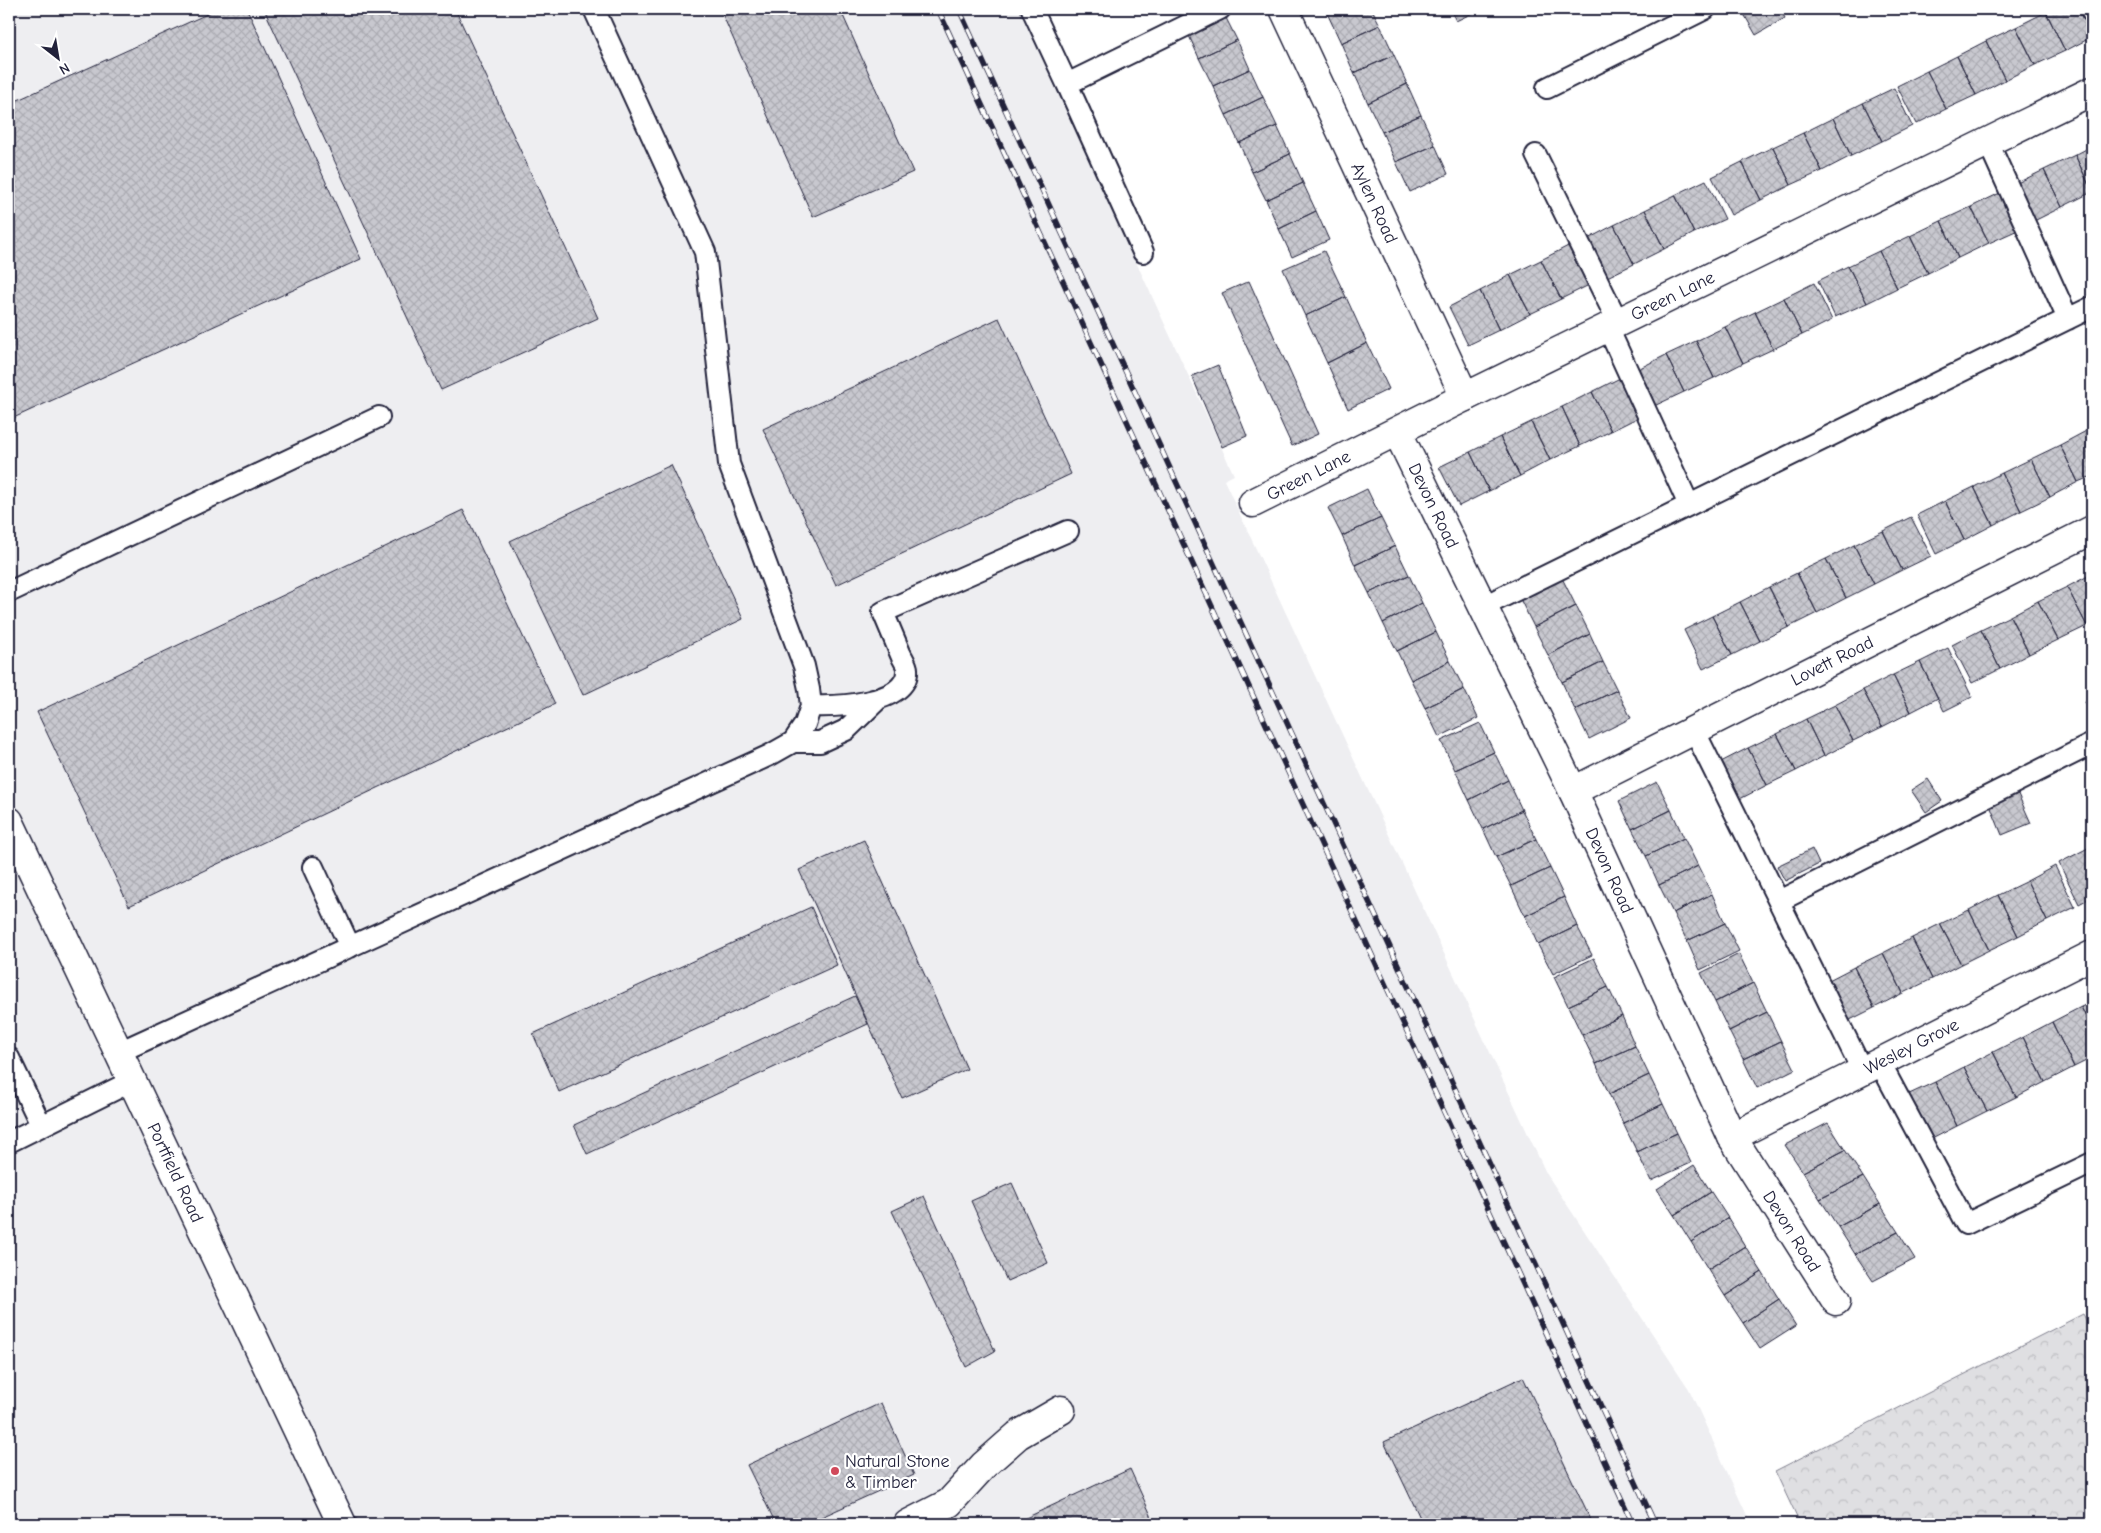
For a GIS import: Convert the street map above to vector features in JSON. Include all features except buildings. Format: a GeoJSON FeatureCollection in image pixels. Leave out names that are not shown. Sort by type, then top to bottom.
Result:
{"type":"FeatureCollection","features":[{"type":"Feature","properties":{"kind":"street","name":"Aylen Road"},"geometry":{"type":"LineString","coordinates":[[1284,9],[1465,397]]}},
{"type":"Feature","properties":{"kind":"street","name":"Green Lane"},"geometry":{"type":"LineString","coordinates":[[1254,503],[1398,433],[1465,397],[2092,91]]}},
{"type":"Feature","properties":{"kind":"street","name":"Devon Road"},"geometry":{"type":"LineString","coordinates":[[1398,433],[1573,790],[1732,1137],[1836,1301]]}},
{"type":"Feature","properties":{"kind":"street","name":"Lovett Road"},"geometry":{"type":"LineString","coordinates":[[1573,790],[2092,530]]}},
{"type":"Feature","properties":{"kind":"street","name":"Portfield Road"},"geometry":{"type":"LineString","coordinates":[[9,821],[342,1524]]}},
{"type":"Feature","properties":{"kind":"street","name":"Wesley Grove"},"geometry":{"type":"LineString","coordinates":[[1732,1137],[1872,1068],[2092,955]]}},
{"type":"Feature","properties":{"kind":"street"},"geometry":{"type":"LineString","coordinates":[[908,1524],[949,1503],[984,1465],[1018,1435],[1061,1410]]}},
{"type":"Feature","properties":{"kind":"lane"},"geometry":{"type":"LineString","coordinates":[[594,9],[705,252],[729,464],[804,666],[811,706],[805,724],[793,742]]}},
{"type":"Feature","properties":{"kind":"lane"},"geometry":{"type":"LineString","coordinates":[[1032,9],[1143,252]]}},
{"type":"Feature","properties":{"kind":"lane"},"geometry":{"type":"LineString","coordinates":[[1067,84],[1220,9]]}},
{"type":"Feature","properties":{"kind":"lane"},"geometry":{"type":"LineString","coordinates":[[1547,88],[1705,9]]}},
{"type":"Feature","properties":{"kind":"lane"},"geometry":{"type":"LineString","coordinates":[[1988,142],[2068,319]]}},
{"type":"Feature","properties":{"kind":"lane"},"geometry":{"type":"LineString","coordinates":[[1536,155],[1613,325],[1689,505]]}},
{"type":"Feature","properties":{"kind":"lane"},"geometry":{"type":"LineString","coordinates":[[1482,607],[2092,307]]}},
{"type":"Feature","properties":{"kind":"lane"},"geometry":{"type":"LineString","coordinates":[[9,592],[379,417]]}},
{"type":"Feature","properties":{"kind":"lane"},"geometry":{"type":"LineString","coordinates":[[119,1052],[761,759],[793,742],[820,742],[846,730],[876,701],[892,693],[903,684],[907,670],[883,612],[1068,531]]}},
{"type":"Feature","properties":{"kind":"lane"},"geometry":{"type":"LineString","coordinates":[[811,706],[838,707],[876,701]]}},
{"type":"Feature","properties":{"kind":"lane"},"geometry":{"type":"LineString","coordinates":[[1694,730],[1780,901],[1872,1068],[1966,1224],[2092,1163]]}},
{"type":"Feature","properties":{"kind":"lane"},"geometry":{"type":"LineString","coordinates":[[1780,901],[2092,744]]}},
{"type":"Feature","properties":{"kind":"lane"},"geometry":{"type":"LineString","coordinates":[[313,867],[350,947]]}},
{"type":"Feature","properties":{"kind":"lane"},"geometry":{"type":"LineString","coordinates":[[9,1058],[41,1126]]}},
{"type":"Feature","properties":{"kind":"lane"},"geometry":{"type":"LineString","coordinates":[[9,1142],[132,1081]]}},
{"type":"Feature","properties":{"kind":"shaded area"},"geometry":{"type":"Polygon","coordinates":[[[9,9],[1020,9],[1234,475],[1224,480],[1546,1173],[1689,1389],[1751,1524],[9,1524],[9,9]]]}},
{"type":"Feature","properties":{"kind":"green space"},"geometry":{"type":"Polygon","coordinates":[[[2083,1314],[2092,1331],[2092,1524],[1800,1524],[1775,1471],[2083,1314]]]}},
{"type":"Feature","properties":{"kind":"railway"},"geometry":{"type":"LineString","coordinates":[[938,9],[1633,1524]]}},
{"type":"Feature","properties":{"kind":"railway"},"geometry":{"type":"LineString","coordinates":[[959,9],[1655,1524]]}},
{"type":"Feature","properties":{"kind":"place","name":"Natural Stone & Timber"},"geometry":{"type":"Point","coordinates":[835,1471]}}]}
